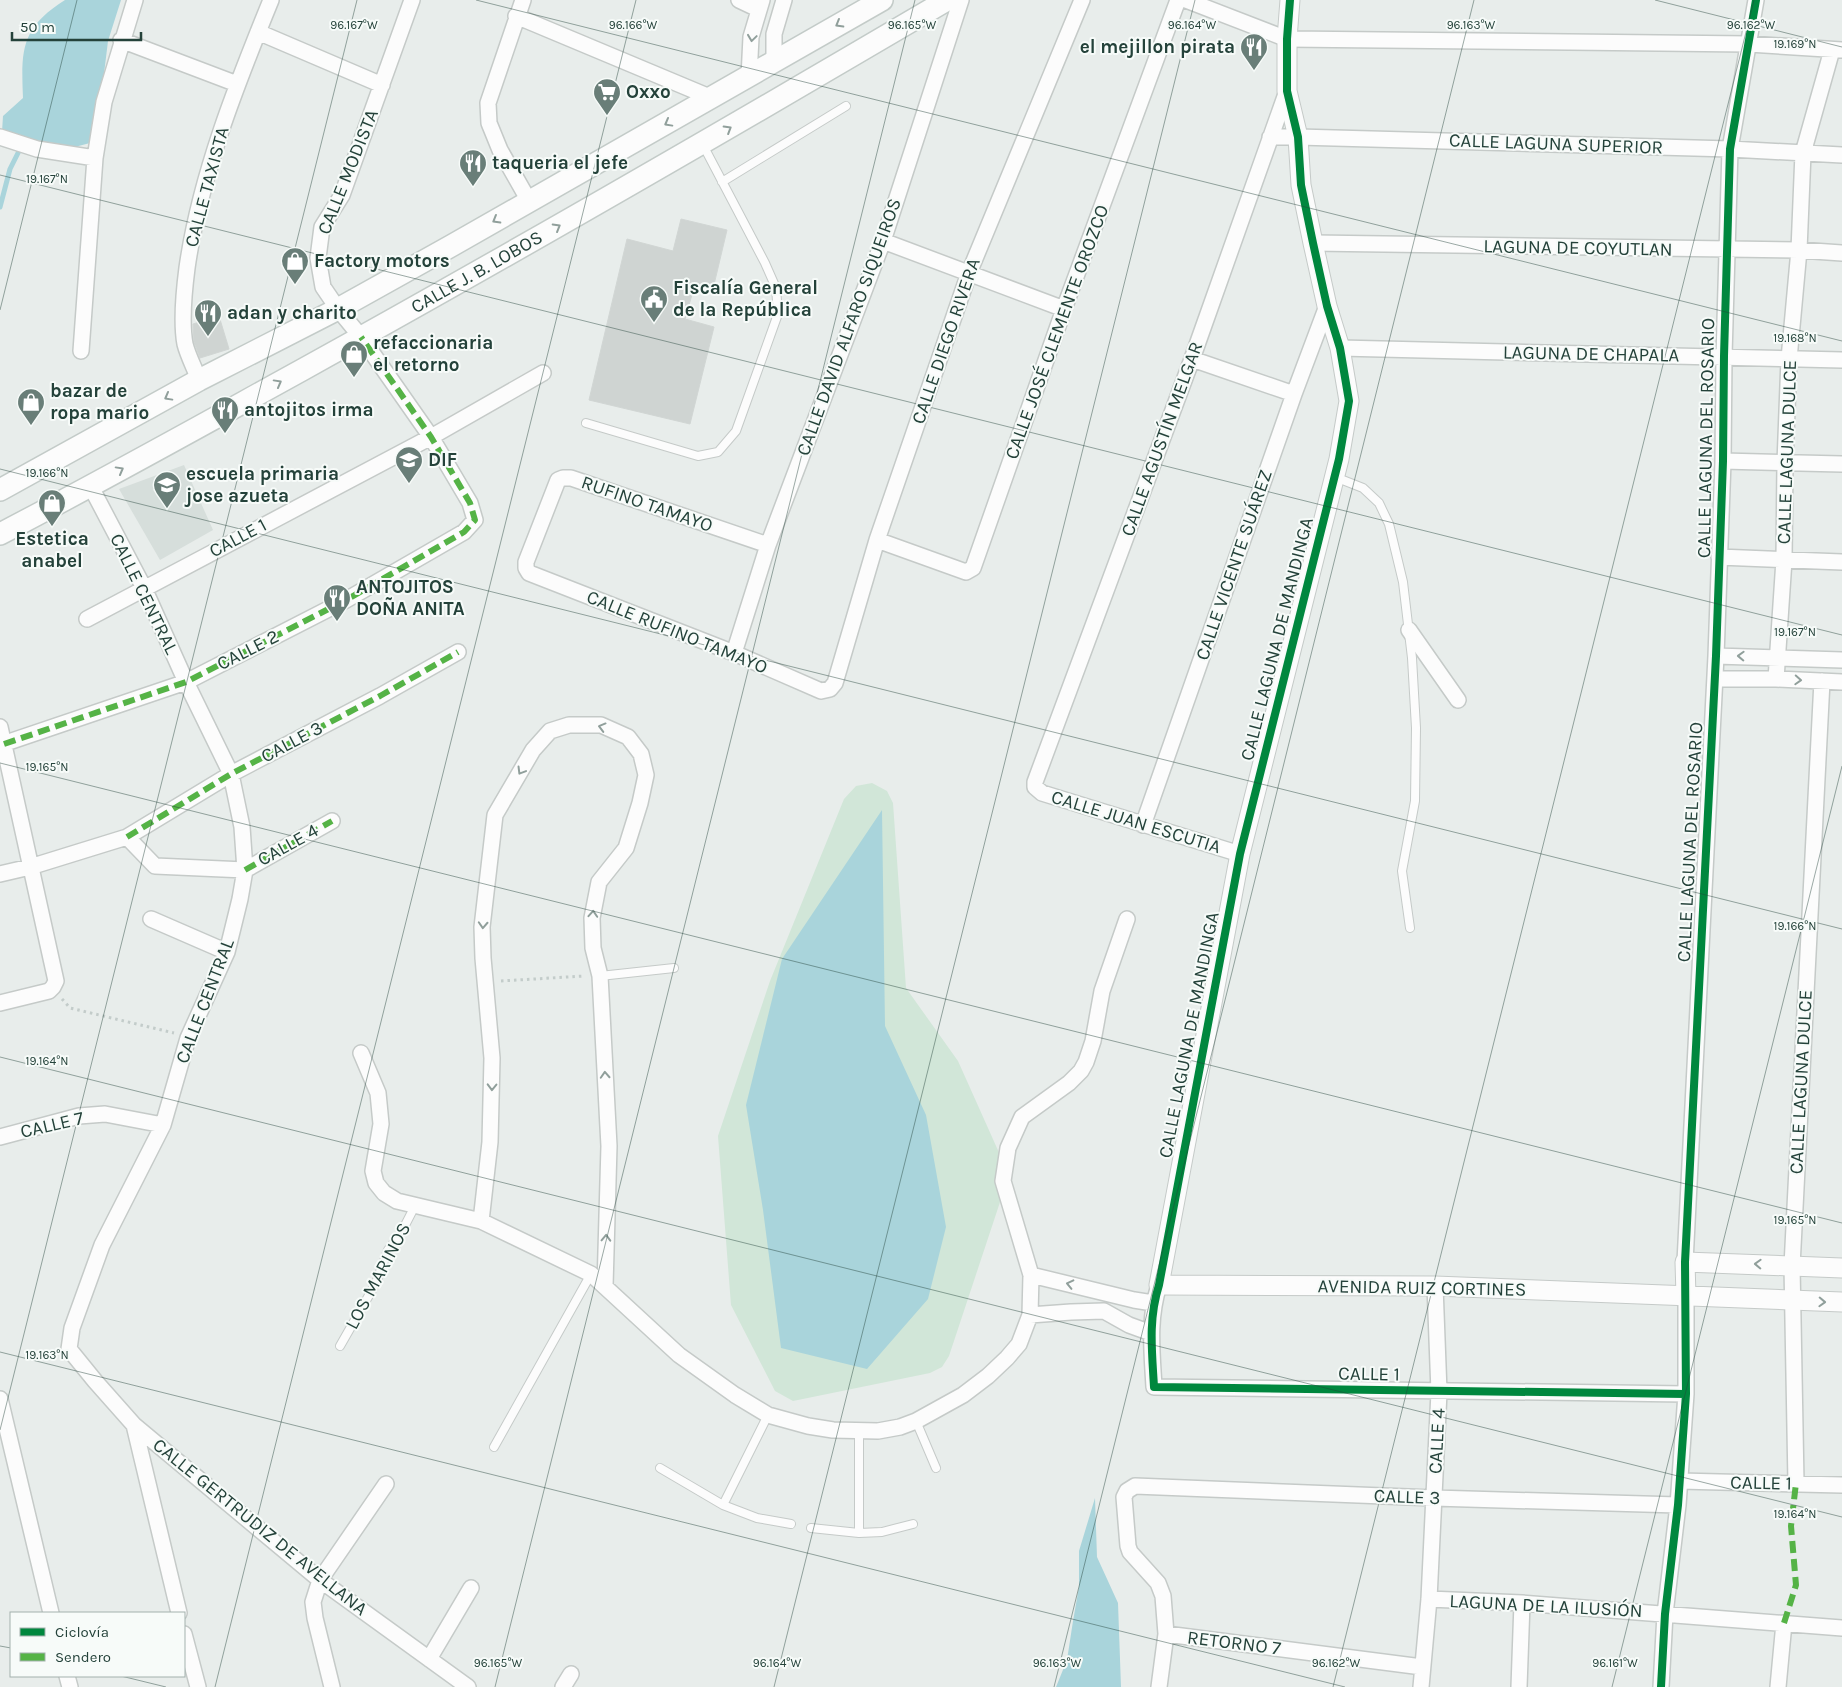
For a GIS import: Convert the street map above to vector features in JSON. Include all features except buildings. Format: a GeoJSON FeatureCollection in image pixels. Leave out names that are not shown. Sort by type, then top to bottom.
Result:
{"type":"FeatureCollection","features":[{"type":"Feature","properties":{"kind":"main road","name":"CALLE J. B. LOBOS"},"geometry":{"type":"LineString","coordinates":[[0,490],[199,380],[338,309],[882,0]]}},
{"type":"Feature","properties":{"kind":"main road","name":"CALLE J. B. LOBOS"},"geometry":{"type":"LineString","coordinates":[[0,534],[91,487],[361,337],[702,144],[947,0]]}},
{"type":"Feature","properties":{"kind":"street"},"geometry":{"type":"LineString","coordinates":[[81,351],[95,158],[104,102],[134,0]]}},
{"type":"Feature","properties":{"kind":"street","name":"CALLE TAXISTA"},"geometry":{"type":"LineString","coordinates":[[199,380],[186,344],[183,296],[192,236],[210,168],[237,84],[271,0]]}},
{"type":"Feature","properties":{"kind":"street","name":"CALLE MODISTA"},"geometry":{"type":"LineString","coordinates":[[412,0],[342,195],[322,227],[318,258],[323,287],[361,337],[431,437],[470,503],[475,520]]}},
{"type":"Feature","properties":{"kind":"street"},"geometry":{"type":"LineString","coordinates":[[523,0],[488,103],[489,124],[500,150],[529,201]]}},
{"type":"Feature","properties":{"kind":"street"},"geometry":{"type":"LineString","coordinates":[[739,0],[760,4],[751,36],[749,77]]}},
{"type":"Feature","properties":{"kind":"street"},"geometry":{"type":"LineString","coordinates":[[774,61],[774,34],[782,5],[797,0]]}},
{"type":"Feature","properties":{"kind":"street","name":"CALLE DAVID ALFARO SIQUEIROS"},"geometry":{"type":"LineString","coordinates":[[734,653],[768,545],[883,241],[961,0]]}},
{"type":"Feature","properties":{"kind":"street","name":"CALLE DIEGO RIVERA"},"geometry":{"type":"LineString","coordinates":[[830,689],[835,683],[877,540],[969,273],[1082,0]]}},
{"type":"Feature","properties":{"kind":"street","name":"CALLE JOSÉ CLEMENTE OROZCO"},"geometry":{"type":"LineString","coordinates":[[877,540],[966,572],[973,568],[1064,310],[1178,0]]}},
{"type":"Feature","properties":{"kind":"street"},"geometry":{"type":"LineString","coordinates":[[1186,0],[1287,39],[1749,44],[1837,50]]}},
{"type":"Feature","properties":{"kind":"street","name":"CALLE LAGUNA DE MANDINGA"},"geometry":{"type":"LineString","coordinates":[[1159,1285],[1240,854],[1335,476],[1349,401],[1340,348],[1327,306],[1313,243],[1302,185],[1298,137],[1287,90],[1287,39],[1290,0]]}},
{"type":"Feature","properties":{"kind":"street","name":"CALLE LAGUNA DEL ROSARIO"},"geometry":{"type":"LineString","coordinates":[[1661,1687],[1665,1614],[1678,1505],[1686,1394],[1686,1262],[1716,656],[1723,461],[1730,149],[1756,0]]}},
{"type":"Feature","properties":{"kind":"street"},"geometry":{"type":"LineString","coordinates":[[516,16],[712,98]]}},
{"type":"Feature","properties":{"kind":"street"},"geometry":{"type":"LineString","coordinates":[[258,32],[382,85]]}},
{"type":"Feature","properties":{"kind":"street"},"geometry":{"type":"LineString","coordinates":[[121,40],[237,84]]}},
{"type":"Feature","properties":{"kind":"street","name":"CALLE LAGUNA DULCE"},"geometry":{"type":"LineString","coordinates":[[1776,679],[1784,560],[1784,463],[1788,359],[1800,250],[1803,152],[1837,50]]}},
{"type":"Feature","properties":{"kind":"street","name":"CALLE AGUSTÍN MELGAR"},"geometry":{"type":"LineString","coordinates":[[1035,787],[1035,782],[1192,359],[1287,90]]}},
{"type":"Feature","properties":{"kind":"street","name":"CALLE LAGUNA SUPERIOR"},"geometry":{"type":"LineString","coordinates":[[1270,137],[1730,149],[1842,155]]}},
{"type":"Feature","properties":{"kind":"street"},"geometry":{"type":"LineString","coordinates":[[5,139],[37,148],[95,158]]}},
{"type":"Feature","properties":{"kind":"street"},"geometry":{"type":"LineString","coordinates":[[883,241],[1064,310]]}},
{"type":"Feature","properties":{"kind":"street","name":"LAGUNA DE COYUTLAN"},"geometry":{"type":"LineString","coordinates":[[1313,243],[1800,250],[1842,253]]}},
{"type":"Feature","properties":{"kind":"street","name":"CALLE VICENTE SUÁREZ"},"geometry":{"type":"LineString","coordinates":[[1143,825],[1294,394],[1327,306]]}},
{"type":"Feature","properties":{"kind":"street","name":"LAGUNA DE CHAPALA"},"geometry":{"type":"LineString","coordinates":[[1340,348],[1842,360]]}},
{"type":"Feature","properties":{"kind":"street"},"geometry":{"type":"LineString","coordinates":[[1192,359],[1294,394]]}},
{"type":"Feature","properties":{"kind":"street","name":"CALLE 1"},"geometry":{"type":"LineString","coordinates":[[87,619],[431,437],[543,373]]}},
{"type":"Feature","properties":{"kind":"street"},"geometry":{"type":"LineString","coordinates":[[1723,461],[1842,464]]}},
{"type":"Feature","properties":{"kind":"street","name":"RUFINO TAMAYO"},"geometry":{"type":"LineString","coordinates":[[526,568],[526,562],[558,480],[563,478],[571,478],[768,545]]}},
{"type":"Feature","properties":{"kind":"street","name":"CALLE CENTRAL"},"geometry":{"type":"LineString","coordinates":[[69,1349],[72,1328],[102,1245],[163,1125],[189,1036],[227,952],[240,899],[244,870],[242,827],[231,774],[186,682],[144,588],[91,487]]}},
{"type":"Feature","properties":{"kind":"street","name":"CALLE 2"},"geometry":{"type":"LineString","coordinates":[[2,744],[186,682],[346,600],[464,532],[475,520]]}},
{"type":"Feature","properties":{"kind":"street"},"geometry":{"type":"LineString","coordinates":[[1719,557],[1842,562]]}},
{"type":"Feature","properties":{"kind":"street","name":"CALLE RUFINO TAMAYO"},"geometry":{"type":"LineString","coordinates":[[526,568],[529,573],[734,653],[821,691],[830,689]]}},
{"type":"Feature","properties":{"kind":"street"},"geometry":{"type":"LineString","coordinates":[[1408,630],[1458,700]]}},
{"type":"Feature","properties":{"kind":"street","name":"CALLE 3"},"geometry":{"type":"LineString","coordinates":[[0,874],[30,867],[128,837],[231,774],[380,696],[458,652]]}},
{"type":"Feature","properties":{"kind":"street"},"geometry":{"type":"LineString","coordinates":[[1716,656],[1842,660]]}},
{"type":"Feature","properties":{"kind":"street"},"geometry":{"type":"LineString","coordinates":[[1715,679],[1842,682]]}},
{"type":"Feature","properties":{"kind":"street","name":"CALLE LAGUNA DULCE"},"geometry":{"type":"LineString","coordinates":[[1796,1483],[1792,1266],[1822,681]]}},
{"type":"Feature","properties":{"kind":"street"},"geometry":{"type":"LineString","coordinates":[[481,1221],[490,1142],[492,1058],[482,927],[494,815],[534,750],[550,732],[569,725],[601,725],[628,737],[641,754],[646,775],[626,848],[599,882],[592,918],[593,948],[600,976],[609,1146],[605,1286]]}},
{"type":"Feature","properties":{"kind":"street"},"geometry":{"type":"LineString","coordinates":[[0,726],[2,744],[55,984],[49,991],[0,1003]]}},
{"type":"Feature","properties":{"kind":"street","name":"CALLE JUAN ESCUTIA"},"geometry":{"type":"LineString","coordinates":[[1035,787],[1042,793],[1240,854]]}},
{"type":"Feature","properties":{"kind":"street","name":"CALLE 4"},"geometry":{"type":"LineString","coordinates":[[244,870],[332,821]]}},
{"type":"Feature","properties":{"kind":"street"},"geometry":{"type":"LineString","coordinates":[[128,837],[155,866],[244,870]]}},
{"type":"Feature","properties":{"kind":"street"},"geometry":{"type":"LineString","coordinates":[[151,919],[227,952]]}},
{"type":"Feature","properties":{"kind":"street"},"geometry":{"type":"LineString","coordinates":[[361,1053],[378,1093],[381,1124],[373,1171],[376,1183],[384,1193],[397,1201],[481,1221],[591,1274],[680,1355],[735,1395],[768,1415],[808,1426],[833,1430],[878,1432],[916,1421],[962,1394],[988,1376],[1019,1344],[1030,1315],[1031,1275],[1003,1181],[1008,1148],[1022,1117],[1069,1083],[1081,1071],[1086,1062],[1093,1041],[1102,991],[1127,919]]}},
{"type":"Feature","properties":{"kind":"street","name":"CALLE 7"},"geometry":{"type":"LineString","coordinates":[[0,1138],[79,1116],[105,1114],[163,1125]]}},
{"type":"Feature","properties":{"kind":"street"},"geometry":{"type":"LineString","coordinates":[[1686,1262],[1842,1268]]}},
{"type":"Feature","properties":{"kind":"street"},"geometry":{"type":"LineString","coordinates":[[1031,1275],[1153,1303]]}},
{"type":"Feature","properties":{"kind":"street","name":"CALLE 1"},"geometry":{"type":"LineString","coordinates":[[1159,1285],[1153,1303],[1150,1333],[1154,1387],[1686,1394]]}},
{"type":"Feature","properties":{"kind":"street","name":"AVENIDA RUIZ CORTINES"},"geometry":{"type":"LineString","coordinates":[[1159,1285],[1434,1286],[1842,1302]]}},
{"type":"Feature","properties":{"kind":"street","name":"CALLE 4"},"geometry":{"type":"LineString","coordinates":[[1421,1687],[1429,1599],[1439,1392],[1434,1286]]}},
{"type":"Feature","properties":{"kind":"street"},"geometry":{"type":"LineString","coordinates":[[1104,1311],[1105,1292]]}},
{"type":"Feature","properties":{"kind":"street"},"geometry":{"type":"LineString","coordinates":[[1030,1315],[1104,1311],[1129,1325],[1150,1333]]}},
{"type":"Feature","properties":{"kind":"street","name":"CALLE GERTRUDIZ DE AVELLANA"},"geometry":{"type":"LineString","coordinates":[[69,1349],[94,1381],[134,1425],[320,1580],[468,1687]]}},
{"type":"Feature","properties":{"kind":"street"},"geometry":{"type":"LineString","coordinates":[[0,1399],[51,1612]]}},
{"type":"Feature","properties":{"kind":"street"},"geometry":{"type":"LineString","coordinates":[[134,1425],[179,1612]]}},
{"type":"Feature","properties":{"kind":"street","name":"CALLE 1"},"geometry":{"type":"LineString","coordinates":[[1680,1482],[1842,1485]]}},
{"type":"Feature","properties":{"kind":"street"},"geometry":{"type":"LineString","coordinates":[[332,1687],[315,1618],[313,1602],[320,1580],[386,1484]]}},
{"type":"Feature","properties":{"kind":"street","name":"CALLE 3"},"geometry":{"type":"LineString","coordinates":[[1166,1634],[1162,1589],[1130,1552],[1128,1546],[1124,1497],[1127,1491],[1135,1486],[1434,1498],[1678,1505]]}},
{"type":"Feature","properties":{"kind":"street"},"geometry":{"type":"LineString","coordinates":[[429,1659],[471,1588]]}},
{"type":"Feature","properties":{"kind":"street","name":"LAGUNA DE LA ILUSIÓN"},"geometry":{"type":"LineString","coordinates":[[1429,1599],[1522,1603],[1842,1628]]}},
{"type":"Feature","properties":{"kind":"street"},"geometry":{"type":"LineString","coordinates":[[1519,1687],[1522,1603]]}},
{"type":"Feature","properties":{"kind":"street"},"geometry":{"type":"LineString","coordinates":[[1778,1687],[1784,1623]]}},
{"type":"Feature","properties":{"kind":"street"},"geometry":{"type":"LineString","coordinates":[[1160,1687],[1166,1634]]}},
{"type":"Feature","properties":{"kind":"street","name":"RETORNO 7"},"geometry":{"type":"LineString","coordinates":[[1166,1634],[1422,1667]]}},
{"type":"Feature","properties":{"kind":"street"},"geometry":{"type":"LineString","coordinates":[[185,1638],[198,1687]]}},
{"type":"Feature","properties":{"kind":"lane"},"geometry":{"type":"LineString","coordinates":[[722,182],[846,106]]}},
{"type":"Feature","properties":{"kind":"lane"},"geometry":{"type":"LineString","coordinates":[[586,423],[698,456],[718,452],[736,431],[778,314],[776,288],[765,263],[702,144]]}},
{"type":"Feature","properties":{"kind":"lane"},"geometry":{"type":"LineString","coordinates":[[1335,476],[1363,488],[1379,503],[1389,524],[1403,582],[1412,658],[1416,728],[1416,801],[1402,871],[1410,928]]}},
{"type":"Feature","properties":{"kind":"lane"},"geometry":{"type":"LineString","coordinates":[[600,976],[674,968]]}},
{"type":"Feature","properties":{"kind":"lane","name":"LOS MARINOS"},"geometry":{"type":"LineString","coordinates":[[340,1346],[376,1283],[388,1250],[401,1233],[416,1204]]}},
{"type":"Feature","properties":{"kind":"lane"},"geometry":{"type":"LineString","coordinates":[[494,1447],[591,1274]]}},
{"type":"Feature","properties":{"kind":"lane"},"geometry":{"type":"LineString","coordinates":[[723,1505],[768,1415]]}},
{"type":"Feature","properties":{"kind":"lane"},"geometry":{"type":"LineString","coordinates":[[916,1421],[936,1468]]}},
{"type":"Feature","properties":{"kind":"lane"},"geometry":{"type":"LineString","coordinates":[[858,1432],[860,1534]]}},
{"type":"Feature","properties":{"kind":"lane"},"geometry":{"type":"LineString","coordinates":[[660,1468],[723,1505],[757,1518],[791,1524]]}},
{"type":"Feature","properties":{"kind":"lane"},"geometry":{"type":"LineString","coordinates":[[811,1528],[860,1534],[882,1532],[914,1524]]}},
{"type":"Feature","properties":{"kind":"path"},"geometry":{"type":"LineString","coordinates":[[485,982],[600,976]]}},
{"type":"Feature","properties":{"kind":"path"},"geometry":{"type":"LineString","coordinates":[[55,984],[70,1008],[189,1036]]}},
{"type":"Feature","properties":{"kind":"shaded area","name":"escuela primaria jose azueta"},"geometry":{"type":"Polygon","coordinates":[[[184,465],[213,530],[160,560],[119,489],[184,465]]]}},
{"type":"Feature","properties":{"kind":"green space"},"geometry":{"type":"Polygon","coordinates":[[[872,783],[887,791],[893,803],[906,988],[958,1061],[1005,1166],[1007,1181],[949,1356],[942,1367],[930,1373],[793,1401],[775,1391],[731,1305],[718,1136],[770,981],[844,799],[856,786],[872,783]]]}},
{"type":"Feature","properties":{"kind":"water"},"geometry":{"type":"Polygon","coordinates":[[[65,0],[121,0],[108,41],[102,90],[90,143],[67,149],[2,132],[3,116],[23,98],[24,53],[32,30],[50,10],[65,0]]]}},
{"type":"Feature","properties":{"kind":"water"},"geometry":{"type":"Polygon","coordinates":[[[882,810],[885,1026],[926,1115],[946,1227],[928,1299],[867,1369],[781,1348],[763,1210],[746,1105],[782,959],[882,810]]]}},
{"type":"Feature","properties":{"kind":"water"},"geometry":{"type":"Polygon","coordinates":[[[1095,1498],[1097,1557],[1118,1603],[1121,1687],[1056,1687],[1067,1660],[1079,1587],[1079,1551],[1095,1498]]]}},
{"type":"Feature","properties":{"kind":"waterway"},"geometry":{"type":"LineString","coordinates":[[0,207],[10,169],[21,147]]}},
{"type":"Feature","properties":{"kind":"marked path"},"geometry":{"type":"LineString","coordinates":[[4,744],[186,682],[346,600],[464,532],[475,520],[470,503],[431,437],[361,337]]}},
{"type":"Feature","properties":{"kind":"marked path"},"geometry":{"type":"LineString","coordinates":[[127,837],[231,774],[380,696],[458,652]]}},
{"type":"Feature","properties":{"kind":"marked path"},"geometry":{"type":"LineString","coordinates":[[245,870],[332,821]]}},
{"type":"Feature","properties":{"kind":"marked path"},"geometry":{"type":"LineString","coordinates":[[1784,1623],[1796,1585],[1791,1526],[1796,1483]]}},
{"type":"Feature","properties":{"kind":"cycle path"},"geometry":{"type":"LineString","coordinates":[[1290,0],[1287,39],[1287,91],[1298,137],[1301,185],[1327,306],[1340,348],[1349,401],[1339,459],[1240,854],[1153,1311],[1154,1387],[1686,1394]]}},
{"type":"Feature","properties":{"kind":"cycle path"},"geometry":{"type":"LineString","coordinates":[[1661,1687],[1665,1614],[1678,1505],[1686,1394],[1685,1262],[1716,656],[1723,461],[1730,149],[1756,0]]}},
{"type":"Feature","properties":{"kind":"place","name":"el mejillon pirata"},"geometry":{"type":"Point","coordinates":[1254,71]}},
{"type":"Feature","properties":{"kind":"place","name":"Oxxo"},"geometry":{"type":"Point","coordinates":[607,116]}},
{"type":"Feature","properties":{"kind":"place","name":"taqueria el jefe"},"geometry":{"type":"Point","coordinates":[473,187]}},
{"type":"Feature","properties":{"kind":"place","name":"Factory motors"},"geometry":{"type":"Point","coordinates":[295,285]}},
{"type":"Feature","properties":{"kind":"place","name":"Fiscalía General de la República"},"geometry":{"type":"Point","coordinates":[654,323]}},
{"type":"Feature","properties":{"kind":"place","name":"adan y charito"},"geometry":{"type":"Point","coordinates":[208,337]}},
{"type":"Feature","properties":{"kind":"place","name":"refaccionaria el retorno"},"geometry":{"type":"Point","coordinates":[354,378]}},
{"type":"Feature","properties":{"kind":"place","name":"bazar de ropa mario"},"geometry":{"type":"Point","coordinates":[31,426]}},
{"type":"Feature","properties":{"kind":"place","name":"antojitos irma"},"geometry":{"type":"Point","coordinates":[225,434]}},
{"type":"Feature","properties":{"kind":"place","name":"DIF"},"geometry":{"type":"Point","coordinates":[409,484]}},
{"type":"Feature","properties":{"kind":"place","name":"escuela primaria jose azueta"},"geometry":{"type":"Point","coordinates":[167,509]}},
{"type":"Feature","properties":{"kind":"place","name":"Estetica anabel"},"geometry":{"type":"Point","coordinates":[52,527]}},
{"type":"Feature","properties":{"kind":"place","name":"ANTOJITOS DOÑA ANITA"},"geometry":{"type":"Point","coordinates":[337,622]}}]}
